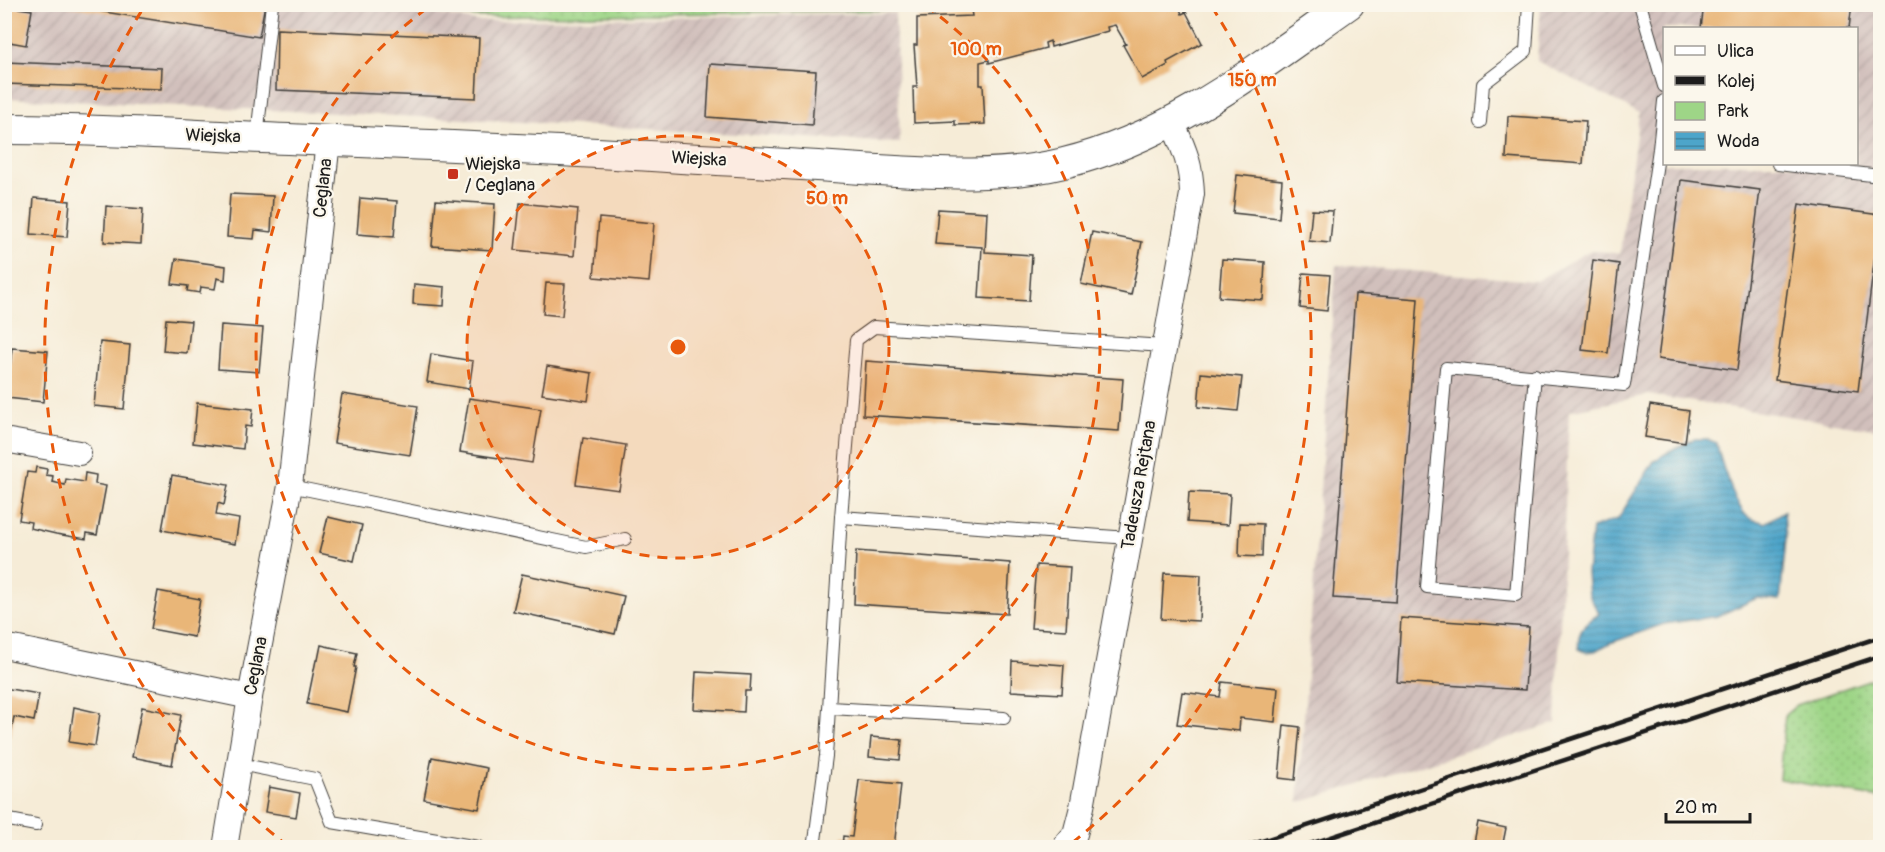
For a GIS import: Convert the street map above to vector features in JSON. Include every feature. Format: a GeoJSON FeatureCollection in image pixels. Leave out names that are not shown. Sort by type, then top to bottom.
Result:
{"type":"FeatureCollection","features":[{"type":"Feature","properties":{"kind":"street","name":"Wiejska"},"geometry":{"type":"LineString","coordinates":[[4,129],[688,158],[931,173],[1021,171],[1064,163],[1144,136],[1172,122],[1213,98],[1349,4]]}},
{"type":"Feature","properties":{"kind":"street","name":"Tadeusza Rejtana"},"geometry":{"type":"LineString","coordinates":[[1063,848],[1075,834],[1082,807],[1192,194],[1192,173],[1172,122]]}},
{"type":"Feature","properties":{"kind":"street","name":"Ceglana"},"geometry":{"type":"LineString","coordinates":[[225,848],[250,697],[290,486],[328,141]]}},
{"type":"Feature","properties":{"kind":"street"},"geometry":{"type":"LineString","coordinates":[[4,440],[79,453]]}},
{"type":"Feature","properties":{"kind":"street"},"geometry":{"type":"LineString","coordinates":[[4,646],[250,697]]}},
{"type":"Feature","properties":{"kind":"lane"},"geometry":{"type":"LineString","coordinates":[[258,138],[272,4]]}},
{"type":"Feature","properties":{"kind":"lane"},"geometry":{"type":"LineString","coordinates":[[1480,122],[1483,84],[1526,51],[1529,4]]}},
{"type":"Feature","properties":{"kind":"lane"},"geometry":{"type":"LineString","coordinates":[[1640,4],[1663,79]]}},
{"type":"Feature","properties":{"kind":"lane"},"geometry":{"type":"LineString","coordinates":[[1535,375],[1516,595],[1427,587],[1446,368],[1535,375],[1624,385],[1663,134]]}},
{"type":"Feature","properties":{"kind":"lane"},"geometry":{"type":"LineString","coordinates":[[1787,165],[1881,176]]}},
{"type":"Feature","properties":{"kind":"lane"},"geometry":{"type":"LineString","coordinates":[[814,848],[830,708],[841,517],[856,340],[874,327],[1164,346]]}},
{"type":"Feature","properties":{"kind":"lane"},"geometry":{"type":"LineString","coordinates":[[290,486],[586,547],[625,539]]}},
{"type":"Feature","properties":{"kind":"lane"},"geometry":{"type":"LineString","coordinates":[[841,517],[1129,538]]}},
{"type":"Feature","properties":{"kind":"lane"},"geometry":{"type":"LineString","coordinates":[[830,708],[1004,718]]}},
{"type":"Feature","properties":{"kind":"lane"},"geometry":{"type":"LineString","coordinates":[[239,764],[315,779],[332,822],[478,847]]}},
{"type":"Feature","properties":{"kind":"lane"},"geometry":{"type":"LineString","coordinates":[[4,819],[36,825]]}},
{"type":"Feature","properties":{"kind":"shaded area"},"geometry":{"type":"Polygon","coordinates":[[[380,4],[476,21],[895,13],[900,143],[486,120],[5,98],[5,5],[380,4]]]}},
{"type":"Feature","properties":{"kind":"shaded area"},"geometry":{"type":"Polygon","coordinates":[[[1541,5],[1880,5],[1880,430],[1648,395],[1569,411],[1556,723],[1298,803],[1336,265],[1536,281],[1591,250],[1620,254],[1639,113],[1537,61],[1541,5]]]}},
{"type":"Feature","properties":{"kind":"green space"},"geometry":{"type":"Polygon","coordinates":[[[404,5],[922,5],[903,10],[476,17],[404,5]]]}},
{"type":"Feature","properties":{"kind":"green space"},"geometry":{"type":"Polygon","coordinates":[[[1880,676],[1880,798],[1779,779],[1785,715],[1797,705],[1880,676]]]}},
{"type":"Feature","properties":{"kind":"water"},"geometry":{"type":"Polygon","coordinates":[[[1695,439],[1706,439],[1717,443],[1733,494],[1748,517],[1765,523],[1784,511],[1786,539],[1780,600],[1757,598],[1718,616],[1664,624],[1610,643],[1595,651],[1586,652],[1579,649],[1580,633],[1599,614],[1589,595],[1587,573],[1592,528],[1618,519],[1654,461],[1695,439]]]}},
{"type":"Feature","properties":{"kind":"building"},"geometry":{"type":"Polygon","coordinates":[[[55,4],[265,4],[259,37],[55,4]]]}},
{"type":"Feature","properties":{"kind":"building"},"geometry":{"type":"Polygon","coordinates":[[[991,4],[1178,4],[1182,14],[1186,12],[1202,43],[1142,79],[1115,25],[1107,27],[1108,31],[1051,47],[1050,41],[1045,43],[1046,48],[989,63],[989,60],[980,62],[980,85],[983,85],[985,124],[955,125],[955,121],[914,123],[913,87],[917,87],[914,45],[917,45],[917,18],[972,16],[971,10],[991,4]]]}},
{"type":"Feature","properties":{"kind":"building"},"geometry":{"type":"Polygon","coordinates":[[[1704,4],[1852,4],[1849,27],[1701,27],[1704,4]]]}},
{"type":"Feature","properties":{"kind":"building"},"geometry":{"type":"Polygon","coordinates":[[[4,6],[32,10],[26,45],[4,41],[4,6]]]}},
{"type":"Feature","properties":{"kind":"building"},"geometry":{"type":"Polygon","coordinates":[[[277,29],[479,38],[476,98],[276,90],[277,29]]]}},
{"type":"Feature","properties":{"kind":"building"},"geometry":{"type":"Polygon","coordinates":[[[4,62],[162,68],[161,89],[4,84],[4,62]]]}},
{"type":"Feature","properties":{"kind":"building"},"geometry":{"type":"Polygon","coordinates":[[[710,64],[816,71],[812,125],[707,117],[710,64]]]}},
{"type":"Feature","properties":{"kind":"building"},"geometry":{"type":"Polygon","coordinates":[[[1508,116],[1586,121],[1583,164],[1506,158],[1508,116]]]}},
{"type":"Feature","properties":{"kind":"building"},"geometry":{"type":"Polygon","coordinates":[[[1237,175],[1282,180],[1279,218],[1233,213],[1237,175]]]}},
{"type":"Feature","properties":{"kind":"building"},"geometry":{"type":"Polygon","coordinates":[[[1681,180],[1760,190],[1737,370],[1658,359],[1681,180]]]}},
{"type":"Feature","properties":{"kind":"building"},"geometry":{"type":"Polygon","coordinates":[[[230,194],[273,196],[271,232],[255,230],[254,239],[227,237],[230,194]]]}},
{"type":"Feature","properties":{"kind":"building"},"geometry":{"type":"Polygon","coordinates":[[[34,198],[70,201],[67,237],[31,234],[34,198]]]}},
{"type":"Feature","properties":{"kind":"building"},"geometry":{"type":"Polygon","coordinates":[[[360,198],[397,201],[394,237],[357,234],[360,198]]]}},
{"type":"Feature","properties":{"kind":"building"},"geometry":{"type":"Polygon","coordinates":[[[436,200],[495,204],[492,250],[432,246],[436,200]]]}},
{"type":"Feature","properties":{"kind":"building"},"geometry":{"type":"Polygon","coordinates":[[[520,203],[578,209],[574,256],[515,250],[520,203]]]}},
{"type":"Feature","properties":{"kind":"building"},"geometry":{"type":"Polygon","coordinates":[[[1799,204],[1880,215],[1858,391],[1775,380],[1799,204]]]}},
{"type":"Feature","properties":{"kind":"building"},"geometry":{"type":"Polygon","coordinates":[[[106,206],[143,209],[141,244],[104,242],[106,206]]]}},
{"type":"Feature","properties":{"kind":"building"},"geometry":{"type":"Polygon","coordinates":[[[938,209],[987,212],[985,252],[1032,255],[1029,301],[979,298],[982,247],[935,244],[938,209]]]}},
{"type":"Feature","properties":{"kind":"building"},"geometry":{"type":"Polygon","coordinates":[[[1312,210],[1333,211],[1330,243],[1309,241],[1312,210]]]}},
{"type":"Feature","properties":{"kind":"building"},"geometry":{"type":"Polygon","coordinates":[[[599,218],[654,223],[649,282],[594,277],[599,218]]]}},
{"type":"Feature","properties":{"kind":"building"},"geometry":{"type":"Polygon","coordinates":[[[1092,232],[1142,242],[1131,295],[1081,284],[1092,232]]]}},
{"type":"Feature","properties":{"kind":"building"},"geometry":{"type":"Polygon","coordinates":[[[176,259],[226,266],[225,280],[217,278],[215,289],[201,287],[200,293],[187,291],[188,286],[172,284],[176,259]]]}},
{"type":"Feature","properties":{"kind":"building"},"geometry":{"type":"Polygon","coordinates":[[[1222,259],[1265,262],[1263,300],[1219,297],[1222,259]]]}},
{"type":"Feature","properties":{"kind":"building"},"geometry":{"type":"Polygon","coordinates":[[[1593,260],[1619,264],[1608,353],[1582,350],[1593,260]]]}},
{"type":"Feature","properties":{"kind":"building"},"geometry":{"type":"Polygon","coordinates":[[[1303,273],[1330,275],[1327,311],[1300,308],[1303,273]]]}},
{"type":"Feature","properties":{"kind":"building"},"geometry":{"type":"Polygon","coordinates":[[[546,283],[565,284],[562,316],[543,314],[546,283]]]}},
{"type":"Feature","properties":{"kind":"building"},"geometry":{"type":"Polygon","coordinates":[[[414,284],[445,287],[444,306],[413,304],[414,284]]]}},
{"type":"Feature","properties":{"kind":"building"},"geometry":{"type":"Polygon","coordinates":[[[1355,294],[1418,299],[1396,602],[1333,598],[1355,294]]]}},
{"type":"Feature","properties":{"kind":"building"},"geometry":{"type":"Polygon","coordinates":[[[166,319],[191,321],[187,353],[163,351],[166,319]]]}},
{"type":"Feature","properties":{"kind":"building"},"geometry":{"type":"Polygon","coordinates":[[[221,325],[263,328],[259,372],[218,369],[221,325]]]}},
{"type":"Feature","properties":{"kind":"building"},"geometry":{"type":"Polygon","coordinates":[[[100,342],[130,345],[124,409],[94,406],[100,342]]]}},
{"type":"Feature","properties":{"kind":"building"},"geometry":{"type":"Polygon","coordinates":[[[12,348],[48,351],[43,402],[7,398],[12,348]]]}},
{"type":"Feature","properties":{"kind":"building"},"geometry":{"type":"Polygon","coordinates":[[[431,354],[473,361],[469,389],[427,382],[431,354]]]}},
{"type":"Feature","properties":{"kind":"building"},"geometry":{"type":"Polygon","coordinates":[[[866,361],[1123,379],[1119,431],[863,415],[866,361]]]}},
{"type":"Feature","properties":{"kind":"building"},"geometry":{"type":"Polygon","coordinates":[[[547,366],[592,373],[588,401],[542,394],[547,366]]]}},
{"type":"Feature","properties":{"kind":"building"},"geometry":{"type":"Polygon","coordinates":[[[1201,373],[1242,377],[1238,411],[1198,407],[1201,373]]]}},
{"type":"Feature","properties":{"kind":"building"},"geometry":{"type":"Polygon","coordinates":[[[342,394],[418,406],[410,455],[334,443],[342,394]]]}},
{"type":"Feature","properties":{"kind":"building"},"geometry":{"type":"Polygon","coordinates":[[[469,398],[541,409],[532,463],[460,452],[469,398]]]}},
{"type":"Feature","properties":{"kind":"building"},"geometry":{"type":"Polygon","coordinates":[[[197,403],[253,409],[251,427],[245,426],[243,449],[193,443],[197,403]]]}},
{"type":"Feature","properties":{"kind":"building"},"geometry":{"type":"Polygon","coordinates":[[[1650,405],[1689,411],[1685,443],[1645,437],[1650,405]]]}},
{"type":"Feature","properties":{"kind":"building"},"geometry":{"type":"Polygon","coordinates":[[[583,438],[626,445],[619,490],[576,484],[583,438]]]}},
{"type":"Feature","properties":{"kind":"building"},"geometry":{"type":"Polygon","coordinates":[[[36,467],[47,469],[46,475],[53,476],[52,482],[65,485],[66,479],[84,482],[85,473],[96,475],[95,484],[106,486],[97,535],[87,533],[86,539],[56,534],[30,528],[31,522],[19,520],[27,472],[35,473],[36,467]]]}},
{"type":"Feature","properties":{"kind":"building"},"geometry":{"type":"Polygon","coordinates":[[[172,475],[228,485],[224,505],[218,503],[216,515],[239,519],[235,544],[162,530],[172,475]]]}},
{"type":"Feature","properties":{"kind":"building"},"geometry":{"type":"Polygon","coordinates":[[[1189,492],[1230,494],[1228,525],[1187,522],[1189,492]]]}},
{"type":"Feature","properties":{"kind":"building"},"geometry":{"type":"Polygon","coordinates":[[[328,517],[362,525],[354,561],[319,553],[328,517]]]}},
{"type":"Feature","properties":{"kind":"building"},"geometry":{"type":"Polygon","coordinates":[[[1240,523],[1263,524],[1262,557],[1239,556],[1240,523]]]}},
{"type":"Feature","properties":{"kind":"building"},"geometry":{"type":"Polygon","coordinates":[[[856,551],[1010,563],[1007,614],[854,604],[856,551]]]}},
{"type":"Feature","properties":{"kind":"building"},"geometry":{"type":"Polygon","coordinates":[[[1036,565],[1070,567],[1066,630],[1031,628],[1036,565]]]}},
{"type":"Feature","properties":{"kind":"building"},"geometry":{"type":"Polygon","coordinates":[[[1164,573],[1201,575],[1199,621],[1161,619],[1164,573]]]}},
{"type":"Feature","properties":{"kind":"building"},"geometry":{"type":"Polygon","coordinates":[[[522,574],[624,596],[615,634],[513,611],[522,574]]]}},
{"type":"Feature","properties":{"kind":"building"},"geometry":{"type":"Polygon","coordinates":[[[158,591],[200,599],[194,637],[151,629],[158,591]]]}},
{"type":"Feature","properties":{"kind":"building"},"geometry":{"type":"Polygon","coordinates":[[[1401,618],[1529,627],[1525,690],[1397,682],[1401,618]]]}},
{"type":"Feature","properties":{"kind":"building"},"geometry":{"type":"Polygon","coordinates":[[[321,645],[357,653],[347,712],[307,704],[321,645]]]}},
{"type":"Feature","properties":{"kind":"building"},"geometry":{"type":"Polygon","coordinates":[[[1012,661],[1064,665],[1062,694],[1011,691],[1012,661]]]}},
{"type":"Feature","properties":{"kind":"building"},"geometry":{"type":"Polygon","coordinates":[[[696,672],[751,675],[750,691],[745,691],[744,712],[694,709],[696,672]]]}},
{"type":"Feature","properties":{"kind":"building"},"geometry":{"type":"Polygon","coordinates":[[[1222,682],[1278,688],[1275,722],[1240,718],[1239,731],[1177,724],[1182,692],[1220,697],[1222,682]]]}},
{"type":"Feature","properties":{"kind":"building"},"geometry":{"type":"Polygon","coordinates":[[[4,688],[39,694],[34,721],[14,717],[10,737],[4,736],[4,688]]]}},
{"type":"Feature","properties":{"kind":"building"},"geometry":{"type":"Polygon","coordinates":[[[74,707],[100,713],[95,746],[69,742],[74,707]]]}},
{"type":"Feature","properties":{"kind":"building"},"geometry":{"type":"Polygon","coordinates":[[[142,707],[181,715],[172,765],[132,757],[142,707]]]}},
{"type":"Feature","properties":{"kind":"building"},"geometry":{"type":"Polygon","coordinates":[[[1284,725],[1300,727],[1295,780],[1279,778],[1284,725]]]}},
{"type":"Feature","properties":{"kind":"building"},"geometry":{"type":"Polygon","coordinates":[[[871,737],[902,740],[900,760],[869,757],[871,737]]]}},
{"type":"Feature","properties":{"kind":"building"},"geometry":{"type":"Polygon","coordinates":[[[432,757],[487,768],[479,809],[424,799],[432,757]]]}},
{"type":"Feature","properties":{"kind":"building"},"geometry":{"type":"Polygon","coordinates":[[[859,780],[901,784],[894,848],[842,848],[843,836],[852,837],[859,780]]]}},
{"type":"Feature","properties":{"kind":"building"},"geometry":{"type":"Polygon","coordinates":[[[269,787],[300,793],[296,817],[265,812],[269,787]]]}},
{"type":"Feature","properties":{"kind":"building"},"geometry":{"type":"Polygon","coordinates":[[[1478,822],[1506,828],[1503,843],[1519,848],[1473,848],[1478,822]]]}},
{"type":"Feature","properties":{"kind":"railway"},"geometry":{"type":"LineString","coordinates":[[1241,848],[1880,637]]}},
{"type":"Feature","properties":{"kind":"railway"},"geometry":{"type":"LineString","coordinates":[[1298,848],[1880,656]]}},
{"type":"Feature","properties":{"kind":"place","name":"Wiejska / Ceglana"},"geometry":{"type":"Point","coordinates":[453,174]}}]}
